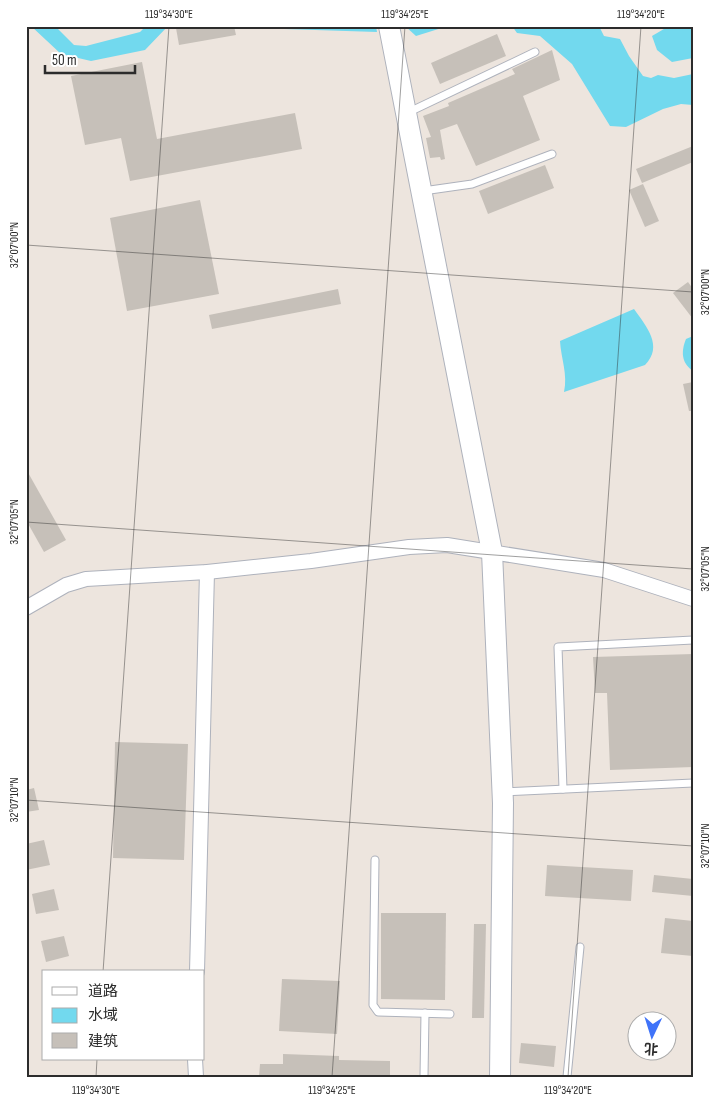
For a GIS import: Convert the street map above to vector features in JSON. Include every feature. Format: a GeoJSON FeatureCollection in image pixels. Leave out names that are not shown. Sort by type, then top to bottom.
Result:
{"type":"FeatureCollection","features":[{"type":"Feature","properties":{"kind":"street"},"geometry":{"type":"LineString","coordinates":[[389,26],[492,552],[503,792],[500,1077]]}},
{"type":"Feature","properties":{"kind":"street"},"geometry":{"type":"LineString","coordinates":[[26,608],[66,585],[86,579],[206,572],[312,561],[409,547],[447,545],[604,570],[693,599]]}},
{"type":"Feature","properties":{"kind":"street"},"geometry":{"type":"LineString","coordinates":[[197,970],[206,572]]}},
{"type":"Feature","properties":{"kind":"street"},"geometry":{"type":"LineString","coordinates":[[195,1060],[196,1077]]}},
{"type":"Feature","properties":{"kind":"lane"},"geometry":{"type":"LineString","coordinates":[[406,114],[535,52]]}},
{"type":"Feature","properties":{"kind":"lane"},"geometry":{"type":"LineString","coordinates":[[421,191],[472,184],[552,154]]}},
{"type":"Feature","properties":{"kind":"lane"},"geometry":{"type":"LineString","coordinates":[[563,789],[558,647],[693,640]]}},
{"type":"Feature","properties":{"kind":"lane"},"geometry":{"type":"LineString","coordinates":[[503,792],[693,783]]}},
{"type":"Feature","properties":{"kind":"lane"},"geometry":{"type":"LineString","coordinates":[[375,860],[373,1006],[378,1012],[450,1014]]}},
{"type":"Feature","properties":{"kind":"lane"},"geometry":{"type":"LineString","coordinates":[[567,1077],[580,947]]}},
{"type":"Feature","properties":{"kind":"lane"},"geometry":{"type":"LineString","coordinates":[[424,1077],[425,1013]]}},
{"type":"Feature","properties":{"kind":"water"},"geometry":{"type":"Polygon","coordinates":[[[31,26],[55,26],[74,45],[86,46],[140,32],[146,26],[168,26],[145,50],[91,61],[61,54],[31,26]]]}},
{"type":"Feature","properties":{"kind":"water"},"geometry":{"type":"Polygon","coordinates":[[[280,26],[376,26],[377,32],[284,29],[280,26]]]}},
{"type":"Feature","properties":{"kind":"water"},"geometry":{"type":"Polygon","coordinates":[[[405,26],[448,26],[416,36],[405,26]]]}},
{"type":"Feature","properties":{"kind":"water"},"geometry":{"type":"Polygon","coordinates":[[[512,26],[599,26],[604,36],[620,39],[643,76],[651,78],[658,75],[674,78],[693,74],[693,105],[681,104],[663,109],[626,127],[610,126],[572,64],[540,36],[517,33],[512,26]]]}},
{"type":"Feature","properties":{"kind":"water"},"geometry":{"type":"Polygon","coordinates":[[[669,26],[693,26],[693,58],[672,62],[657,50],[652,36],[669,26]]]}},
{"type":"Feature","properties":{"kind":"water"},"geometry":{"type":"Polygon","coordinates":[[[634,309],[648,329],[653,343],[653,351],[645,365],[564,392],[565,373],[560,341],[634,309]]]}},
{"type":"Feature","properties":{"kind":"water"},"geometry":{"type":"Polygon","coordinates":[[[693,336],[693,371],[684,361],[683,348],[686,339],[693,336]]]}},
{"type":"Feature","properties":{"kind":"building"},"geometry":{"type":"Polygon","coordinates":[[[183,26],[234,26],[236,35],[179,45],[176,28],[183,26]]]}},
{"type":"Feature","properties":{"kind":"building"},"geometry":{"type":"Polygon","coordinates":[[[497,34],[506,56],[440,84],[431,63],[497,34]]]}},
{"type":"Feature","properties":{"kind":"building"},"geometry":{"type":"Polygon","coordinates":[[[552,50],[560,80],[523,96],[540,140],[476,166],[457,124],[440,130],[445,159],[441,160],[440,157],[430,158],[426,138],[431,137],[423,116],[449,106],[448,103],[515,74],[512,69],[552,50]]]}},
{"type":"Feature","properties":{"kind":"building"},"geometry":{"type":"Polygon","coordinates":[[[142,62],[157,139],[295,113],[302,149],[130,181],[121,138],[85,145],[71,76],[142,62]]]}},
{"type":"Feature","properties":{"kind":"building"},"geometry":{"type":"Polygon","coordinates":[[[693,146],[693,162],[642,183],[636,169],[693,146]]]}},
{"type":"Feature","properties":{"kind":"building"},"geometry":{"type":"Polygon","coordinates":[[[545,165],[554,188],[488,214],[479,191],[545,165]]]}},
{"type":"Feature","properties":{"kind":"building"},"geometry":{"type":"Polygon","coordinates":[[[643,184],[659,221],[645,227],[629,190],[643,184]]]}},
{"type":"Feature","properties":{"kind":"building"},"geometry":{"type":"Polygon","coordinates":[[[200,200],[219,294],[127,311],[110,218],[200,200]]]}},
{"type":"Feature","properties":{"kind":"building"},"geometry":{"type":"Polygon","coordinates":[[[688,282],[693,289],[693,319],[673,293],[688,282]]]}},
{"type":"Feature","properties":{"kind":"building"},"geometry":{"type":"Polygon","coordinates":[[[338,289],[341,304],[212,329],[209,315],[338,289]]]}},
{"type":"Feature","properties":{"kind":"building"},"geometry":{"type":"Polygon","coordinates":[[[693,382],[693,411],[689,411],[683,384],[693,382]]]}},
{"type":"Feature","properties":{"kind":"building"},"geometry":{"type":"Polygon","coordinates":[[[26,469],[66,540],[44,552],[26,520],[26,469]]]}},
{"type":"Feature","properties":{"kind":"building"},"geometry":{"type":"Polygon","coordinates":[[[693,654],[693,767],[610,770],[607,693],[595,693],[593,657],[693,654]]]}},
{"type":"Feature","properties":{"kind":"building"},"geometry":{"type":"Polygon","coordinates":[[[115,742],[188,744],[184,860],[113,858],[115,742]]]}},
{"type":"Feature","properties":{"kind":"building"},"geometry":{"type":"Polygon","coordinates":[[[34,788],[39,810],[26,812],[26,790],[34,788]]]}},
{"type":"Feature","properties":{"kind":"building"},"geometry":{"type":"Polygon","coordinates":[[[44,840],[50,865],[26,870],[26,844],[44,840]]]}},
{"type":"Feature","properties":{"kind":"building"},"geometry":{"type":"Polygon","coordinates":[[[547,865],[633,870],[631,901],[545,896],[547,865]]]}},
{"type":"Feature","properties":{"kind":"building"},"geometry":{"type":"Polygon","coordinates":[[[654,875],[693,879],[693,896],[652,892],[654,875]]]}},
{"type":"Feature","properties":{"kind":"building"},"geometry":{"type":"Polygon","coordinates":[[[54,889],[59,910],[36,914],[32,894],[54,889]]]}},
{"type":"Feature","properties":{"kind":"building"},"geometry":{"type":"Polygon","coordinates":[[[381,913],[446,913],[445,1000],[381,999],[381,913]]]}},
{"type":"Feature","properties":{"kind":"building"},"geometry":{"type":"Polygon","coordinates":[[[665,918],[693,921],[693,956],[661,953],[665,918]]]}},
{"type":"Feature","properties":{"kind":"building"},"geometry":{"type":"Polygon","coordinates":[[[474,924],[486,924],[484,1018],[472,1018],[474,924]]]}},
{"type":"Feature","properties":{"kind":"building"},"geometry":{"type":"Polygon","coordinates":[[[64,936],[69,956],[46,962],[41,941],[64,936]]]}},
{"type":"Feature","properties":{"kind":"building"},"geometry":{"type":"Polygon","coordinates":[[[282,979],[340,981],[337,1034],[279,1031],[282,979]]]}},
{"type":"Feature","properties":{"kind":"building"},"geometry":{"type":"Polygon","coordinates":[[[521,1043],[556,1046],[554,1067],[519,1063],[521,1043]]]}},
{"type":"Feature","properties":{"kind":"building"},"geometry":{"type":"Polygon","coordinates":[[[283,1054],[339,1056],[339,1060],[390,1061],[390,1077],[259,1077],[260,1064],[283,1064],[283,1054]]]}}]}
